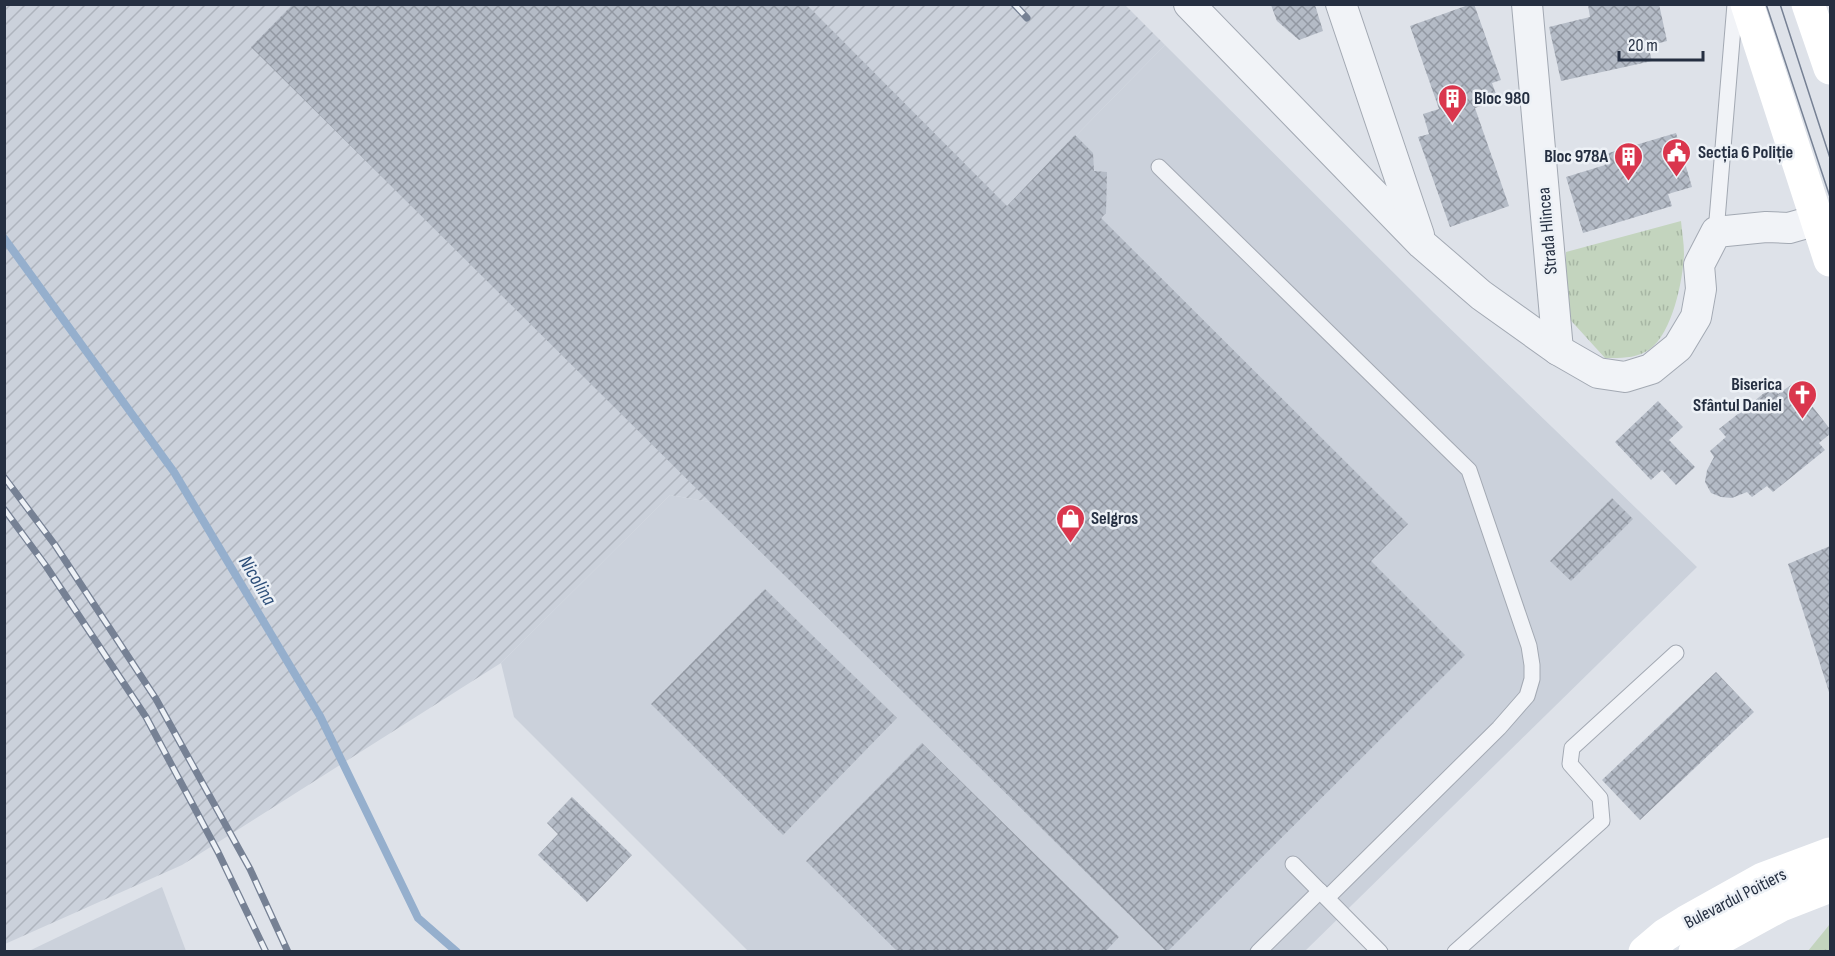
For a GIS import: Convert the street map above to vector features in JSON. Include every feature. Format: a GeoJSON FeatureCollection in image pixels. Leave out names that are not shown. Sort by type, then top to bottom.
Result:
{"type":"FeatureCollection","features":[{"type":"Feature","properties":{"kind":"main road"},"geometry":{"type":"LineString","coordinates":[[1747,4],[1830,260]]}},
{"type":"Feature","properties":{"kind":"main road"},"geometry":{"type":"LineString","coordinates":[[1808,4],[1830,68]]}},
{"type":"Feature","properties":{"kind":"main road","name":"Bulevardul Poitiers"},"geometry":{"type":"LineString","coordinates":[[1696,943],[1763,879],[1830,854]]}},
{"type":"Feature","properties":{"kind":"main road","name":"Bulevardul Poitiers"},"geometry":{"type":"LineString","coordinates":[[1644,951],[1696,943],[1830,886]]}},
{"type":"Feature","properties":{"kind":"street"},"geometry":{"type":"LineString","coordinates":[[1189,4],[1422,244],[1481,295],[1558,350],[1598,373],[1625,377],[1651,369],[1678,347],[1696,317],[1701,290],[1699,265],[1716,232],[1789,228],[1817,219]]}},
{"type":"Feature","properties":{"kind":"street"},"geometry":{"type":"LineString","coordinates":[[1341,4],[1422,244]]}},
{"type":"Feature","properties":{"kind":"street","name":"Strada Hlincea"},"geometry":{"type":"LineString","coordinates":[[1527,4],[1558,350]]}},
{"type":"Feature","properties":{"kind":"lane"},"geometry":{"type":"LineString","coordinates":[[1716,232],[1735,4]]}},
{"type":"Feature","properties":{"kind":"lane"},"geometry":{"type":"LineString","coordinates":[[1158,167],[1469,470],[1529,646],[1532,665],[1532,680],[1527,696],[1499,728],[1324,894],[1258,951]]}},
{"type":"Feature","properties":{"kind":"lane"},"geometry":{"type":"LineString","coordinates":[[1455,951],[1602,821],[1600,798],[1570,764],[1572,748],[1676,652]]}},
{"type":"Feature","properties":{"kind":"lane"},"geometry":{"type":"LineString","coordinates":[[1293,864],[1380,951]]}},
{"type":"Feature","properties":{"kind":"shaded area"},"geometry":{"type":"Polygon","coordinates":[[[1124,4],[1165,45],[710,502],[670,495],[501,663],[182,865],[5,944],[4,5],[1124,4]]]}},
{"type":"Feature","properties":{"kind":"shaded area"},"geometry":{"type":"Polygon","coordinates":[[[1165,45],[1434,313],[1697,567],[1305,951],[748,951],[514,717],[501,663],[670,495],[710,502],[1165,45]]]}},
{"type":"Feature","properties":{"kind":"shaded area"},"geometry":{"type":"Polygon","coordinates":[[[162,887],[186,951],[29,951],[162,887]]]}},
{"type":"Feature","properties":{"kind":"green space"},"geometry":{"type":"Polygon","coordinates":[[[1681,221],[1684,254],[1679,292],[1664,331],[1650,349],[1639,355],[1605,358],[1565,314],[1566,252],[1681,221]]]}},
{"type":"Feature","properties":{"kind":"green space"},"geometry":{"type":"Polygon","coordinates":[[[1830,924],[1830,951],[1808,951],[1830,924]]]}},
{"type":"Feature","properties":{"kind":"building"},"geometry":{"type":"Polygon","coordinates":[[[293,4],[806,4],[1007,206],[1075,135],[1093,153],[1094,171],[1107,172],[1106,213],[1101,218],[1408,524],[1371,561],[1465,655],[1167,952],[251,47],[293,4]]]}},
{"type":"Feature","properties":{"kind":"building","name":"Bloc 980"},"geometry":{"type":"Polygon","coordinates":[[[1474,4],[1501,80],[1492,83],[1498,100],[1475,108],[1509,206],[1450,227],[1418,137],[1429,134],[1423,114],[1439,109],[1410,26],[1474,4]]]}},
{"type":"Feature","properties":{"kind":"building"},"geometry":{"type":"Polygon","coordinates":[[[1659,4],[1667,41],[1648,46],[1652,61],[1561,81],[1549,27],[1590,17],[1588,5],[1659,4]]]}},
{"type":"Feature","properties":{"kind":"building"},"geometry":{"type":"Polygon","coordinates":[[[1271,5],[1315,5],[1323,31],[1299,40],[1277,21],[1271,5]]]}},
{"type":"Feature","properties":{"kind":"building","name":"Bloc 978A"},"geometry":{"type":"Polygon","coordinates":[[[1676,133],[1692,187],[1668,194],[1672,206],[1583,233],[1566,177],[1605,165],[1602,155],[1676,133]]]}},
{"type":"Feature","properties":{"kind":"building","name":"Biserica Sfântul Daniel"},"geometry":{"type":"Polygon","coordinates":[[[1794,383],[1830,429],[1830,434],[1819,443],[1825,450],[1773,492],[1767,486],[1752,497],[1747,492],[1732,498],[1711,493],[1705,482],[1707,470],[1714,457],[1710,451],[1726,437],[1719,429],[1773,386],[1778,394],[1794,383]]]}},
{"type":"Feature","properties":{"kind":"building"},"geometry":{"type":"Polygon","coordinates":[[[1658,401],[1683,427],[1669,440],[1695,467],[1676,485],[1662,470],[1651,480],[1615,442],[1658,401]]]}},
{"type":"Feature","properties":{"kind":"building"},"geometry":{"type":"Polygon","coordinates":[[[1612,498],[1633,519],[1571,581],[1550,561],[1612,498]]]}},
{"type":"Feature","properties":{"kind":"building"},"geometry":{"type":"Polygon","coordinates":[[[1830,546],[1830,695],[1788,564],[1830,546]]]}},
{"type":"Feature","properties":{"kind":"building"},"geometry":{"type":"Polygon","coordinates":[[[765,589],[897,718],[783,835],[651,704],[765,589]]]}},
{"type":"Feature","properties":{"kind":"building"},"geometry":{"type":"Polygon","coordinates":[[[1716,672],[1754,712],[1640,820],[1602,780],[1716,672]]]}},
{"type":"Feature","properties":{"kind":"building"},"geometry":{"type":"Polygon","coordinates":[[[922,743],[1119,937],[1105,952],[898,952],[806,861],[922,743]]]}},
{"type":"Feature","properties":{"kind":"building"},"geometry":{"type":"Polygon","coordinates":[[[572,797],[632,855],[587,902],[538,855],[558,834],[547,823],[572,797]]]}},
{"type":"Feature","properties":{"kind":"waterway","name":"Nicolina"},"geometry":{"type":"LineString","coordinates":[[4,238],[174,472],[320,716],[418,918],[457,952]]}},
{"type":"Feature","properties":{"kind":"tram line"},"geometry":{"type":"LineString","coordinates":[[1766,4],[1830,197]]}},
{"type":"Feature","properties":{"kind":"tram line"},"geometry":{"type":"LineString","coordinates":[[1780,4],[1830,158]]}},
{"type":"Feature","properties":{"kind":"railway"},"geometry":{"type":"LineString","coordinates":[[1014,4],[1027,18]]}},
{"type":"Feature","properties":{"kind":"railway"},"geometry":{"type":"LineString","coordinates":[[4,477],[55,545],[156,699],[250,869],[288,952]]}},
{"type":"Feature","properties":{"kind":"railway"},"geometry":{"type":"LineString","coordinates":[[4,509],[46,566],[146,717],[218,852],[266,952]]}},
{"type":"Feature","properties":{"kind":"place","name":"Bloc 980"},"geometry":{"type":"Point","coordinates":[1453,124]}},
{"type":"Feature","properties":{"kind":"place","name":"Secția 6 Poliție"},"geometry":{"type":"Point","coordinates":[1677,178]}},
{"type":"Feature","properties":{"kind":"place","name":"Bloc 978A"},"geometry":{"type":"Point","coordinates":[1629,182]}},
{"type":"Feature","properties":{"kind":"place","name":"Biserica Sfântul Daniel"},"geometry":{"type":"Point","coordinates":[1803,420]}},
{"type":"Feature","properties":{"kind":"place","name":"Selgros"},"geometry":{"type":"Point","coordinates":[1070,544]}}]}
